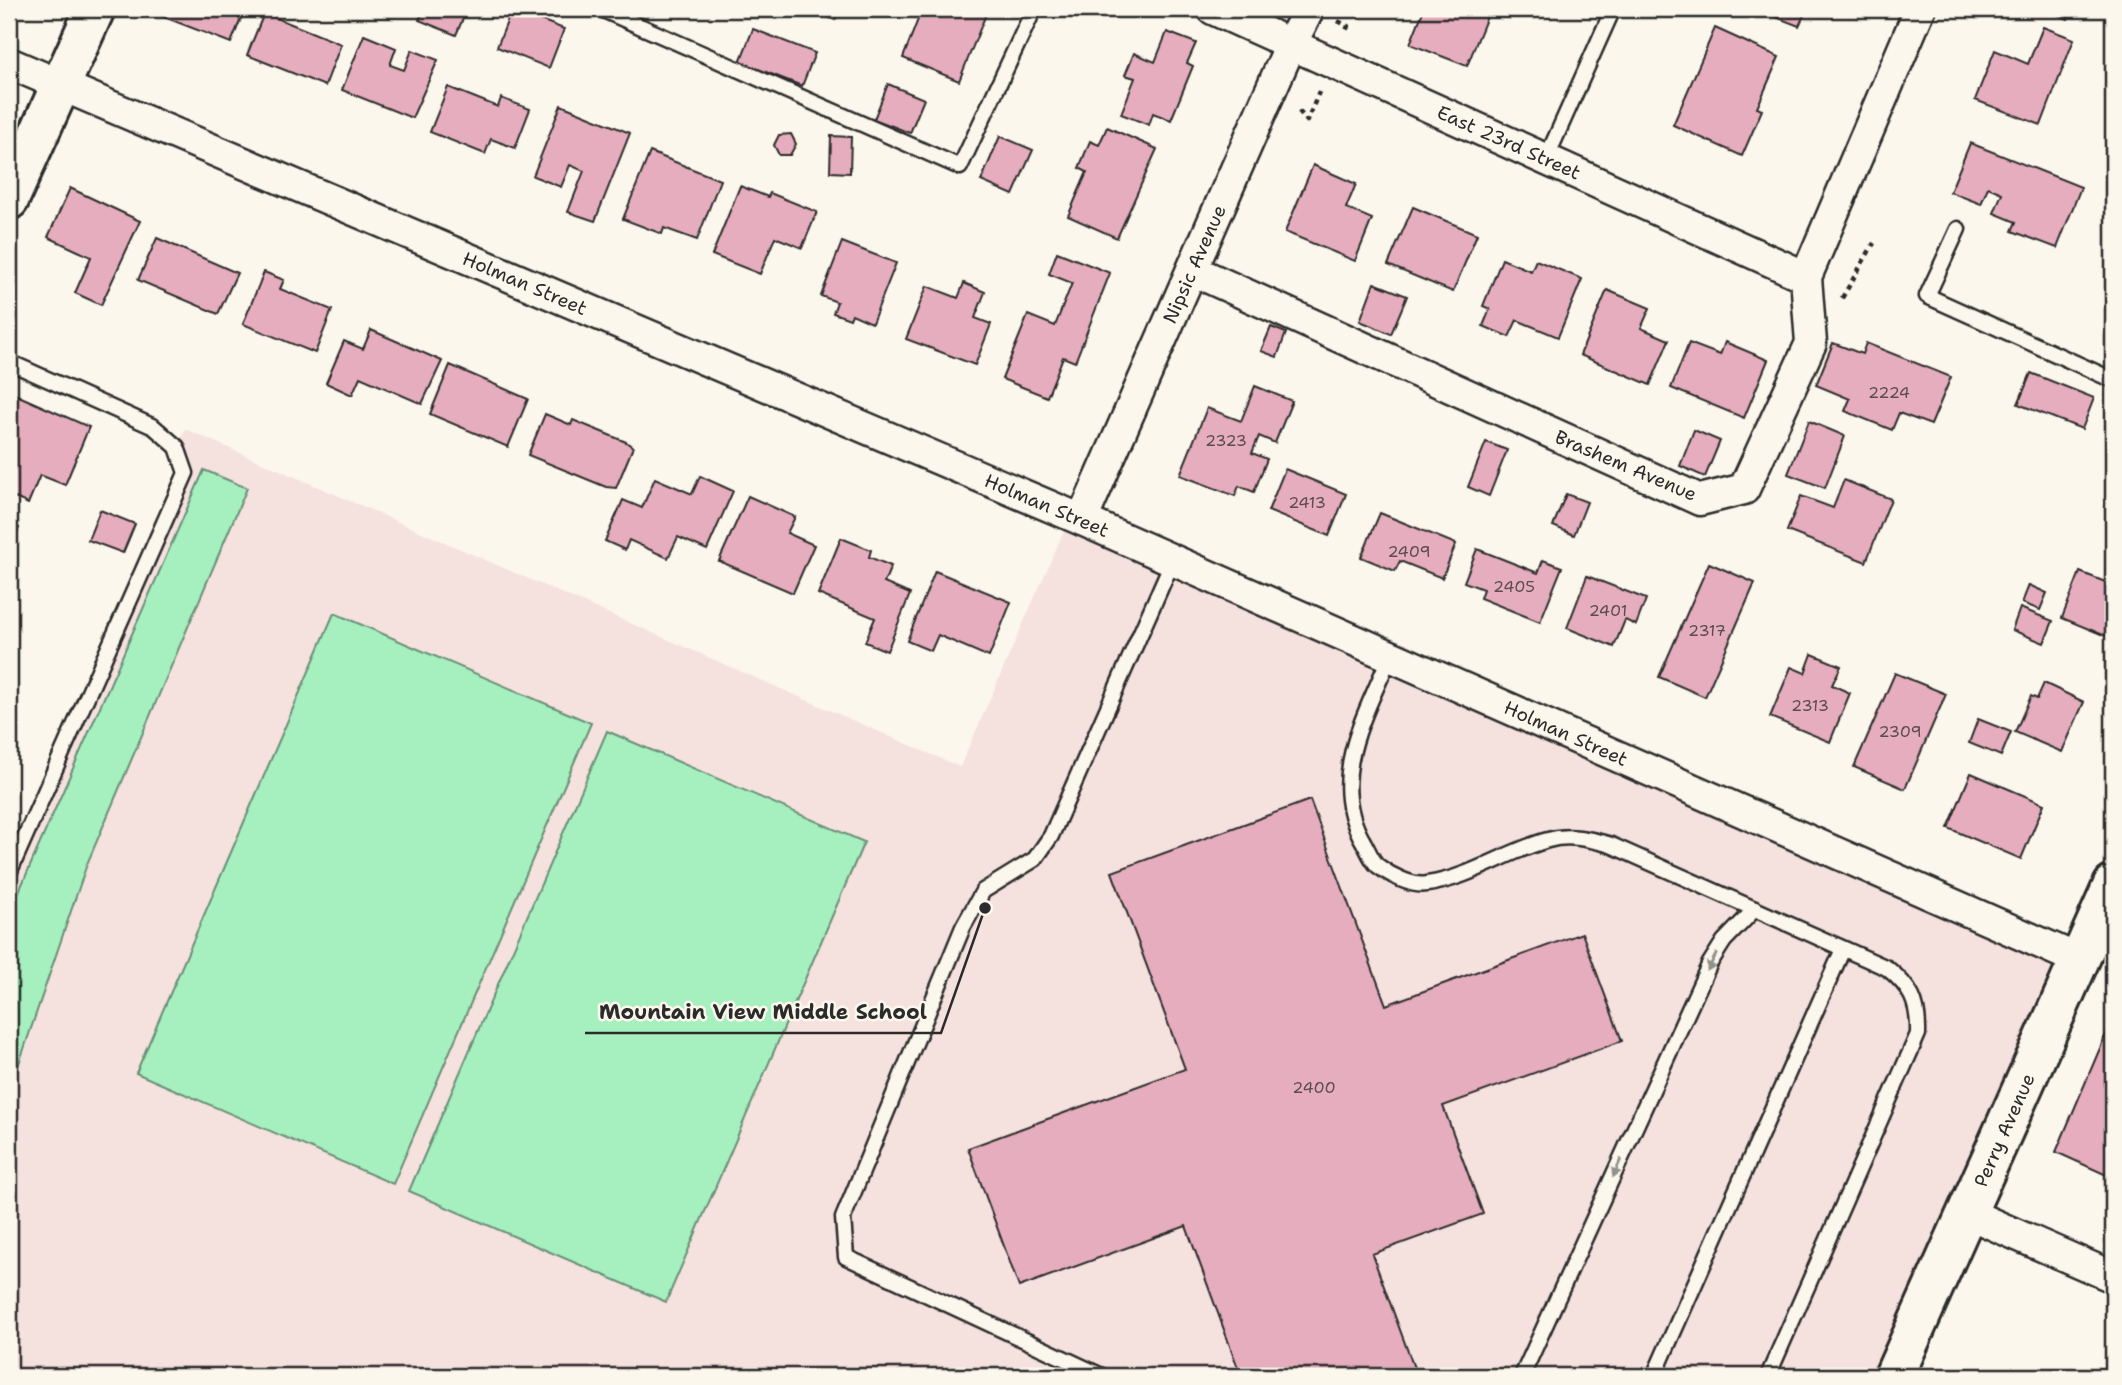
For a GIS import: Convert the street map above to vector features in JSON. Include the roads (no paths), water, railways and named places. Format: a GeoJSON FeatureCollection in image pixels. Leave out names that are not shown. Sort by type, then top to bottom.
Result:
{"type":"FeatureCollection","features":[{"type":"Feature","properties":{"kind":"main road"},"geometry":{"type":"LineString","coordinates":[[9,200],[95,9]]}},
{"type":"Feature","properties":{"kind":"main road","name":"Perry Avenue"},"geometry":{"type":"LineString","coordinates":[[1894,1376],[1967,1213],[2094,949],[2113,885]]}},
{"type":"Feature","properties":{"kind":"street","name":"East 23rd Street"},"geometry":{"type":"LineString","coordinates":[[1213,9],[1806,276]]}},
{"type":"Feature","properties":{"kind":"street","name":"Nipsic Avenue"},"geometry":{"type":"LineString","coordinates":[[1082,520],[1291,44],[1309,9]]}},
{"type":"Feature","properties":{"kind":"street","name":"Brashem Avenue"},"geometry":{"type":"LineString","coordinates":[[1192,270],[1700,500],[1744,489],[1811,343],[1806,276],[1920,9]]}},
{"type":"Feature","properties":{"kind":"street","name":"Holman Street"},"geometry":{"type":"LineString","coordinates":[[9,63],[1082,520],[1390,656],[2094,949]]}},
{"type":"Feature","properties":{"kind":"street"},"geometry":{"type":"LineString","coordinates":[[1967,1213],[2113,1277]]}},
{"type":"Feature","properties":{"kind":"lane"},"geometry":{"type":"LineString","coordinates":[[601,9],[960,167],[1034,9]]}},
{"type":"Feature","properties":{"kind":"lane"},"geometry":{"type":"LineString","coordinates":[[1546,159],[1613,9]]}},
{"type":"Feature","properties":{"kind":"lane"},"geometry":{"type":"LineString","coordinates":[[1958,229],[1927,296],[2113,380]]}},
{"type":"Feature","properties":{"kind":"lane"},"geometry":{"type":"LineString","coordinates":[[9,362],[154,427],[177,447],[186,473],[9,873]]}},
{"type":"Feature","properties":{"kind":"lane"},"geometry":{"type":"LineString","coordinates":[[1102,1376],[846,1257],[843,1218],[963,927],[984,891],[1035,859],[1051,835],[1173,560]]}},
{"type":"Feature","properties":{"kind":"lane"},"geometry":{"type":"LineString","coordinates":[[1390,656],[1356,739],[1347,772],[1348,795],[1359,835],[1377,864],[1403,880],[1425,885],[1550,839],[1585,837],[1611,845],[1887,968],[1901,979],[1912,996],[1919,1013],[1918,1034],[1768,1376]]}},
{"type":"Feature","properties":{"kind":"lane"},"geometry":{"type":"LineString","coordinates":[[1522,1376],[1710,963],[1724,941],[1755,909]]}},
{"type":"Feature","properties":{"kind":"lane"},"geometry":{"type":"LineString","coordinates":[[1654,1376],[1843,949]]}},
{"type":"Feature","properties":{"kind":"place","name":"Mountain View Middle School"},"geometry":{"type":"Point","coordinates":[985,908]}}]}
